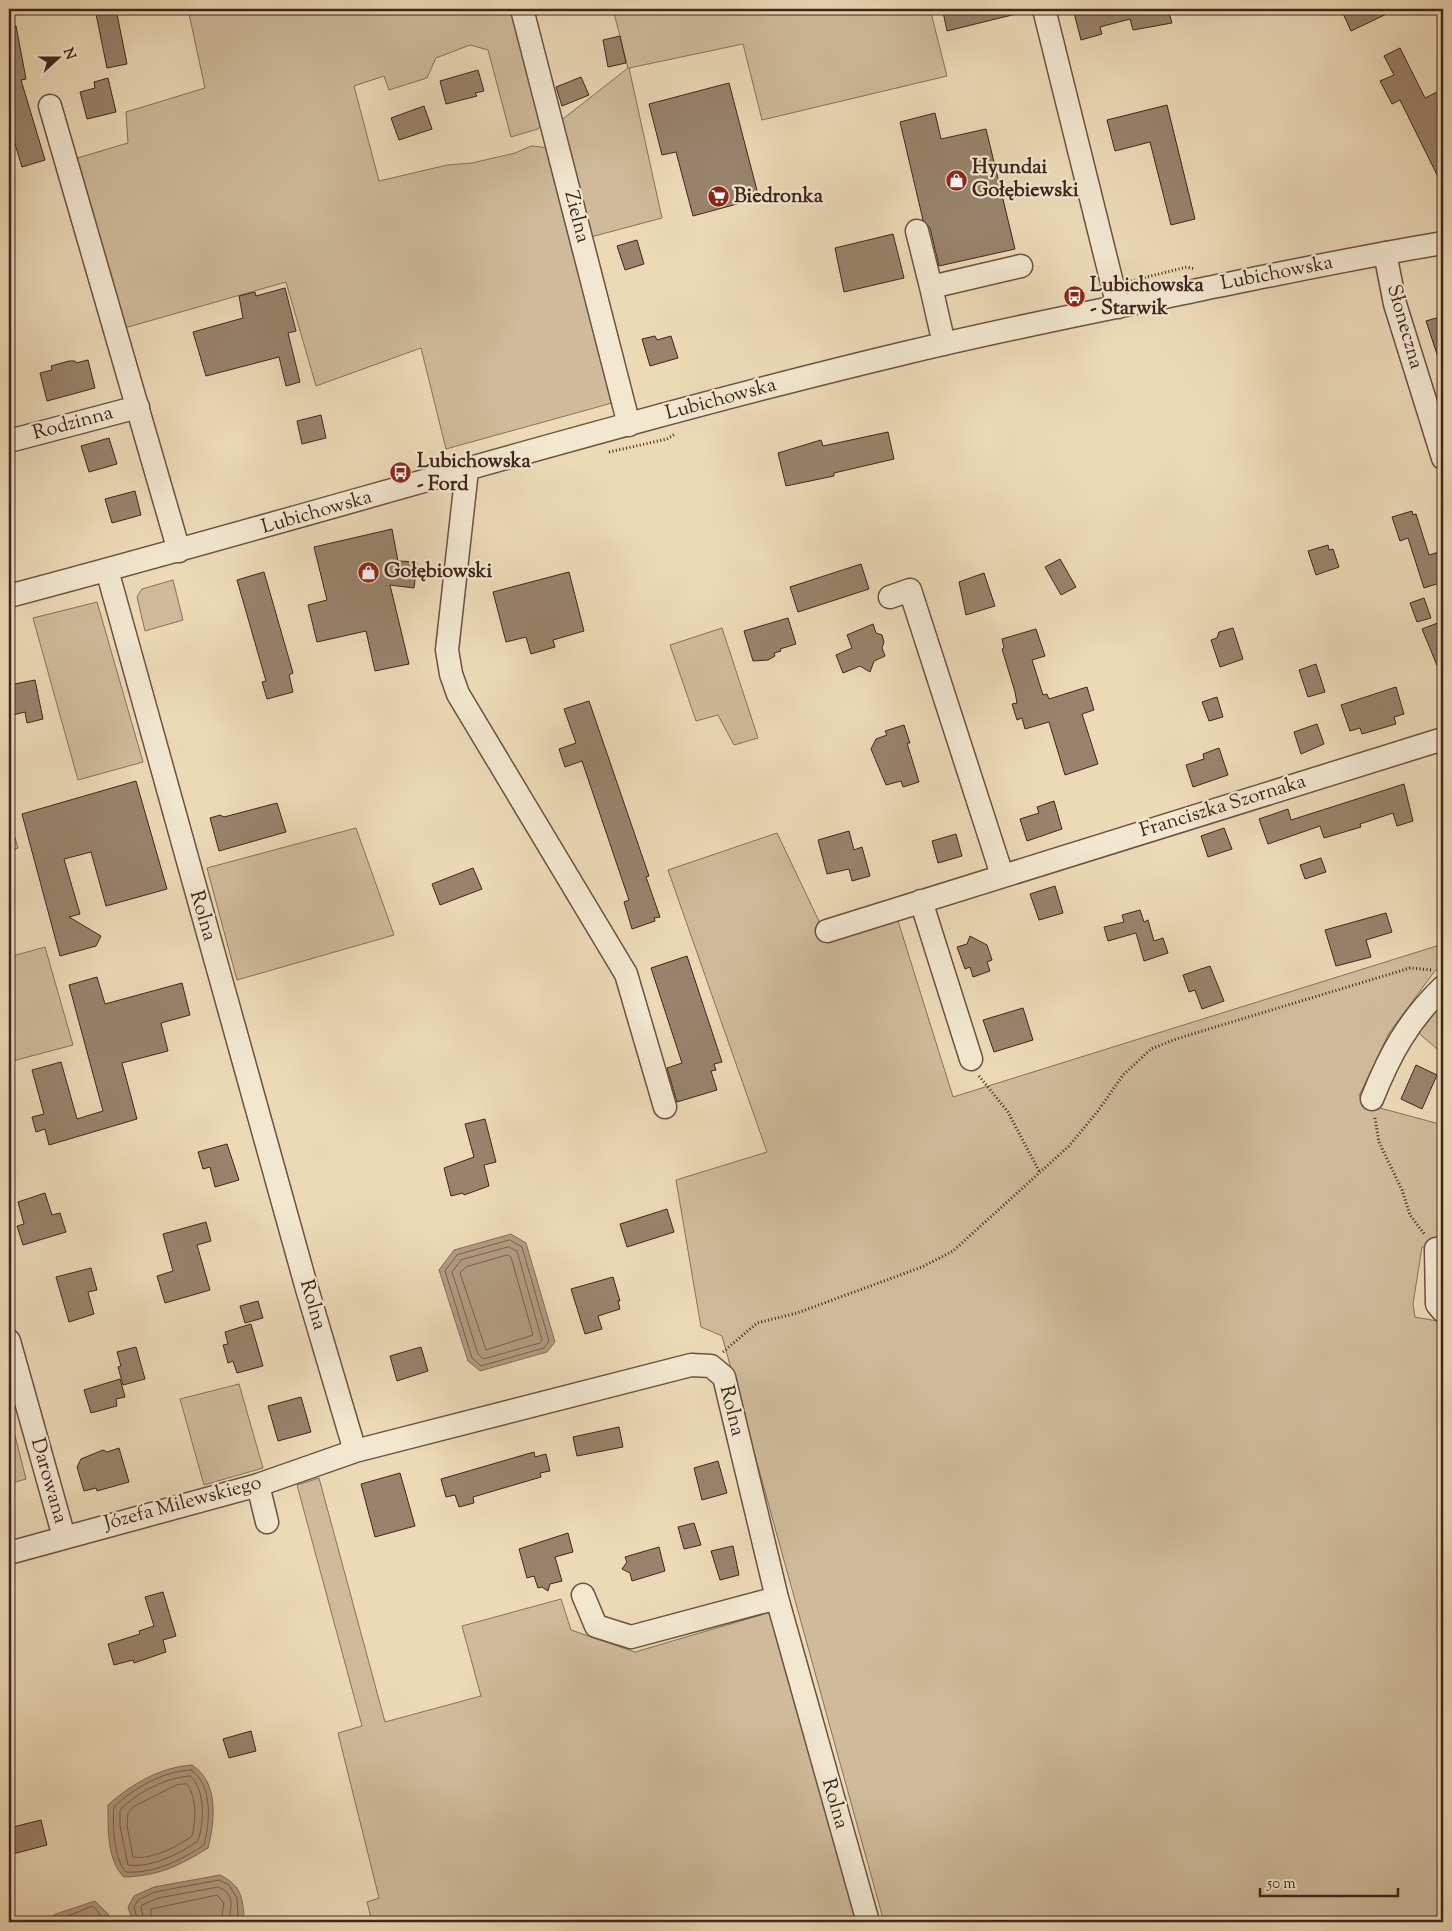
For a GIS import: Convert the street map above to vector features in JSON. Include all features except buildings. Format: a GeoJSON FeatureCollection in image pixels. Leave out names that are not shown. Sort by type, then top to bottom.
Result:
{"type":"FeatureCollection","features":[{"type":"Feature","properties":{"kind":"street","name":"Zielna"},"geometry":{"type":"LineString","coordinates":[[522,9],[629,425]]}},
{"type":"Feature","properties":{"kind":"street"},"geometry":{"type":"LineString","coordinates":[[1044,9],[1118,307]]}},
{"type":"Feature","properties":{"kind":"street"},"geometry":{"type":"LineString","coordinates":[[50,106],[179,551]]}},
{"type":"Feature","properties":{"kind":"street"},"geometry":{"type":"LineString","coordinates":[[917,231],[944,344]]}},
{"type":"Feature","properties":{"kind":"street","name":"Lubichowska"},"geometry":{"type":"LineString","coordinates":[[9,596],[179,551],[629,425],[944,344],[1385,252],[1443,243]]}},
{"type":"Feature","properties":{"kind":"street","name":"Słoneczna"},"geometry":{"type":"LineString","coordinates":[[1385,252],[1395,304],[1443,458]]}},
{"type":"Feature","properties":{"kind":"street"},"geometry":{"type":"LineString","coordinates":[[931,287],[1021,266]]}},
{"type":"Feature","properties":{"kind":"street","name":"Rodzinna"},"geometry":{"type":"LineString","coordinates":[[9,441],[138,407]]}},
{"type":"Feature","properties":{"kind":"street"},"geometry":{"type":"LineString","coordinates":[[467,470],[447,650],[451,674],[458,694],[626,974],[666,1107]]}},
{"type":"Feature","properties":{"kind":"street","name":"Rolna"},"geometry":{"type":"LineString","coordinates":[[107,570],[304,1280],[355,1451],[691,1365],[711,1366],[724,1377],[777,1598],[868,1922]]}},
{"type":"Feature","properties":{"kind":"street"},"geometry":{"type":"LineString","coordinates":[[890,597],[910,590],[1002,875]]}},
{"type":"Feature","properties":{"kind":"street","name":"Franciszka Szornaka"},"geometry":{"type":"LineString","coordinates":[[827,931],[1443,739]]}},
{"type":"Feature","properties":{"kind":"street"},"geometry":{"type":"LineString","coordinates":[[921,901],[971,1059]]}},
{"type":"Feature","properties":{"kind":"street"},"geometry":{"type":"LineString","coordinates":[[1372,1099],[1387,1061],[1439,978]]}},
{"type":"Feature","properties":{"kind":"street"},"geometry":{"type":"LineString","coordinates":[[1436,1249],[1437,1304],[1443,1311]]}},
{"type":"Feature","properties":{"kind":"street","name":"Darowana"},"geometry":{"type":"LineString","coordinates":[[9,1341],[13,1368],[64,1537]]}},
{"type":"Feature","properties":{"kind":"street","name":"Józefa Milewskiego"},"geometry":{"type":"LineString","coordinates":[[9,1553],[258,1485],[355,1451]]}},
{"type":"Feature","properties":{"kind":"street"},"geometry":{"type":"LineString","coordinates":[[258,1485],[267,1522]]}},
{"type":"Feature","properties":{"kind":"street"},"geometry":{"type":"LineString","coordinates":[[583,1595],[596,1626],[631,1637],[777,1598]]}},
{"type":"Feature","properties":{"kind":"path"},"geometry":{"type":"LineString","coordinates":[[600,454],[668,439],[680,431]]}},
{"type":"Feature","properties":{"kind":"path"},"geometry":{"type":"LineString","coordinates":[[711,1366],[726,1348],[757,1323],[797,1312],[922,1267],[954,1252],[1069,1146],[1098,1111],[1123,1075],[1151,1049],[1176,1039],[1410,968],[1439,978]]}},
{"type":"Feature","properties":{"kind":"path"},"geometry":{"type":"LineString","coordinates":[[971,1059],[979,1077],[1008,1112],[1040,1172]]}},
{"type":"Feature","properties":{"kind":"path"},"geometry":{"type":"LineString","coordinates":[[1372,1099],[1379,1142],[1402,1190],[1410,1215],[1436,1249]]}},
{"type":"Feature","properties":{"kind":"shaded area"},"geometry":{"type":"Polygon","coordinates":[[[188,9],[516,9],[545,118],[538,129],[511,137],[488,50],[470,45],[436,58],[427,78],[389,90],[384,76],[354,86],[379,181],[447,165],[472,163],[515,153],[531,146],[551,148],[612,403],[446,449],[421,348],[316,386],[286,282],[121,329],[74,159],[128,143],[126,112],[205,88],[188,9]]]}},
{"type":"Feature","properties":{"kind":"shaded area"},"geometry":{"type":"Polygon","coordinates":[[[613,9],[930,9],[947,76],[762,120],[743,44],[629,68],[662,218],[587,238],[559,122],[628,68],[613,9]]]}},
{"type":"Feature","properties":{"kind":"shaded area"},"geometry":{"type":"Polygon","coordinates":[[[173,580],[183,620],[145,631],[137,597],[142,589],[173,580]]]}},
{"type":"Feature","properties":{"kind":"shaded area"},"geometry":{"type":"Polygon","coordinates":[[[97,602],[143,762],[78,780],[33,618],[97,602]]]}},
{"type":"Feature","properties":{"kind":"shaded area"},"geometry":{"type":"Polygon","coordinates":[[[722,628],[758,738],[734,745],[718,715],[696,721],[670,645],[722,628]]]}},
{"type":"Feature","properties":{"kind":"shaded area"},"geometry":{"type":"Polygon","coordinates":[[[9,817],[18,848],[9,851],[9,817]]]}},
{"type":"Feature","properties":{"kind":"shaded area"},"geometry":{"type":"Polygon","coordinates":[[[356,828],[394,935],[237,980],[207,868],[356,828]]]}},
{"type":"Feature","properties":{"kind":"shaded area"},"geometry":{"type":"Polygon","coordinates":[[[777,833],[829,942],[898,921],[953,1097],[1443,944],[1443,960],[1389,1033],[1359,1096],[1380,1108],[1443,1125],[1443,1247],[1422,1247],[1413,1304],[1415,1317],[1443,1322],[1443,1922],[884,1922],[722,1336],[701,1327],[676,1180],[767,1152],[668,870],[777,833]]]}},
{"type":"Feature","properties":{"kind":"shaded area"},"geometry":{"type":"Polygon","coordinates":[[[45,947],[73,1045],[9,1062],[9,957],[45,947]]]}},
{"type":"Feature","properties":{"kind":"shaded area"},"geometry":{"type":"Polygon","coordinates":[[[1443,1000],[1443,1054],[1415,1030],[1443,1000]]]}},
{"type":"Feature","properties":{"kind":"shaded area"},"geometry":{"type":"Polygon","coordinates":[[[239,1384],[263,1468],[204,1485],[180,1399],[239,1384]]]}},
{"type":"Feature","properties":{"kind":"shaded area"},"geometry":{"type":"Polygon","coordinates":[[[9,1412],[26,1479],[9,1484],[9,1412]]]}},
{"type":"Feature","properties":{"kind":"shaded area"},"geometry":{"type":"Polygon","coordinates":[[[319,1478],[385,1722],[481,1696],[462,1626],[561,1599],[571,1630],[635,1652],[771,1612],[856,1922],[372,1922],[367,1902],[379,1898],[338,1733],[362,1726],[297,1485],[319,1478]]]}},
{"type":"Feature","properties":{"kind":"water"},"geometry":{"type":"Polygon","coordinates":[[[511,1234],[526,1243],[555,1342],[547,1352],[480,1371],[468,1361],[439,1270],[454,1250],[511,1234]]]}},
{"type":"Feature","properties":{"kind":"water"},"geometry":{"type":"Polygon","coordinates":[[[192,1765],[201,1772],[211,1792],[213,1814],[208,1848],[168,1869],[147,1875],[124,1877],[118,1870],[111,1853],[108,1805],[126,1790],[147,1778],[169,1769],[192,1765]]]}},
{"type":"Feature","properties":{"kind":"water"},"geometry":{"type":"Polygon","coordinates":[[[220,1875],[232,1883],[239,1891],[244,1915],[239,1922],[133,1922],[128,1907],[134,1896],[154,1887],[220,1875]]]}},
{"type":"Feature","properties":{"kind":"water"},"geometry":{"type":"Polygon","coordinates":[[[95,1901],[108,1914],[111,1922],[42,1922],[56,1914],[95,1901]]]}},
{"type":"Feature","properties":{"kind":"place","name":"Hyundai Gołębiewski"},"geometry":{"type":"Point","coordinates":[956,180]}},
{"type":"Feature","properties":{"kind":"place","name":"Biedronka"},"geometry":{"type":"Point","coordinates":[718,197]}},
{"type":"Feature","properties":{"kind":"place","name":"Lubichowska - Starwik"},"geometry":{"type":"Point","coordinates":[1074,297]}},
{"type":"Feature","properties":{"kind":"place","name":"Lubichowska - Ford"},"geometry":{"type":"Point","coordinates":[401,473]}},
{"type":"Feature","properties":{"kind":"place","name":"Gołębiowski"},"geometry":{"type":"Point","coordinates":[368,572]}}]}
